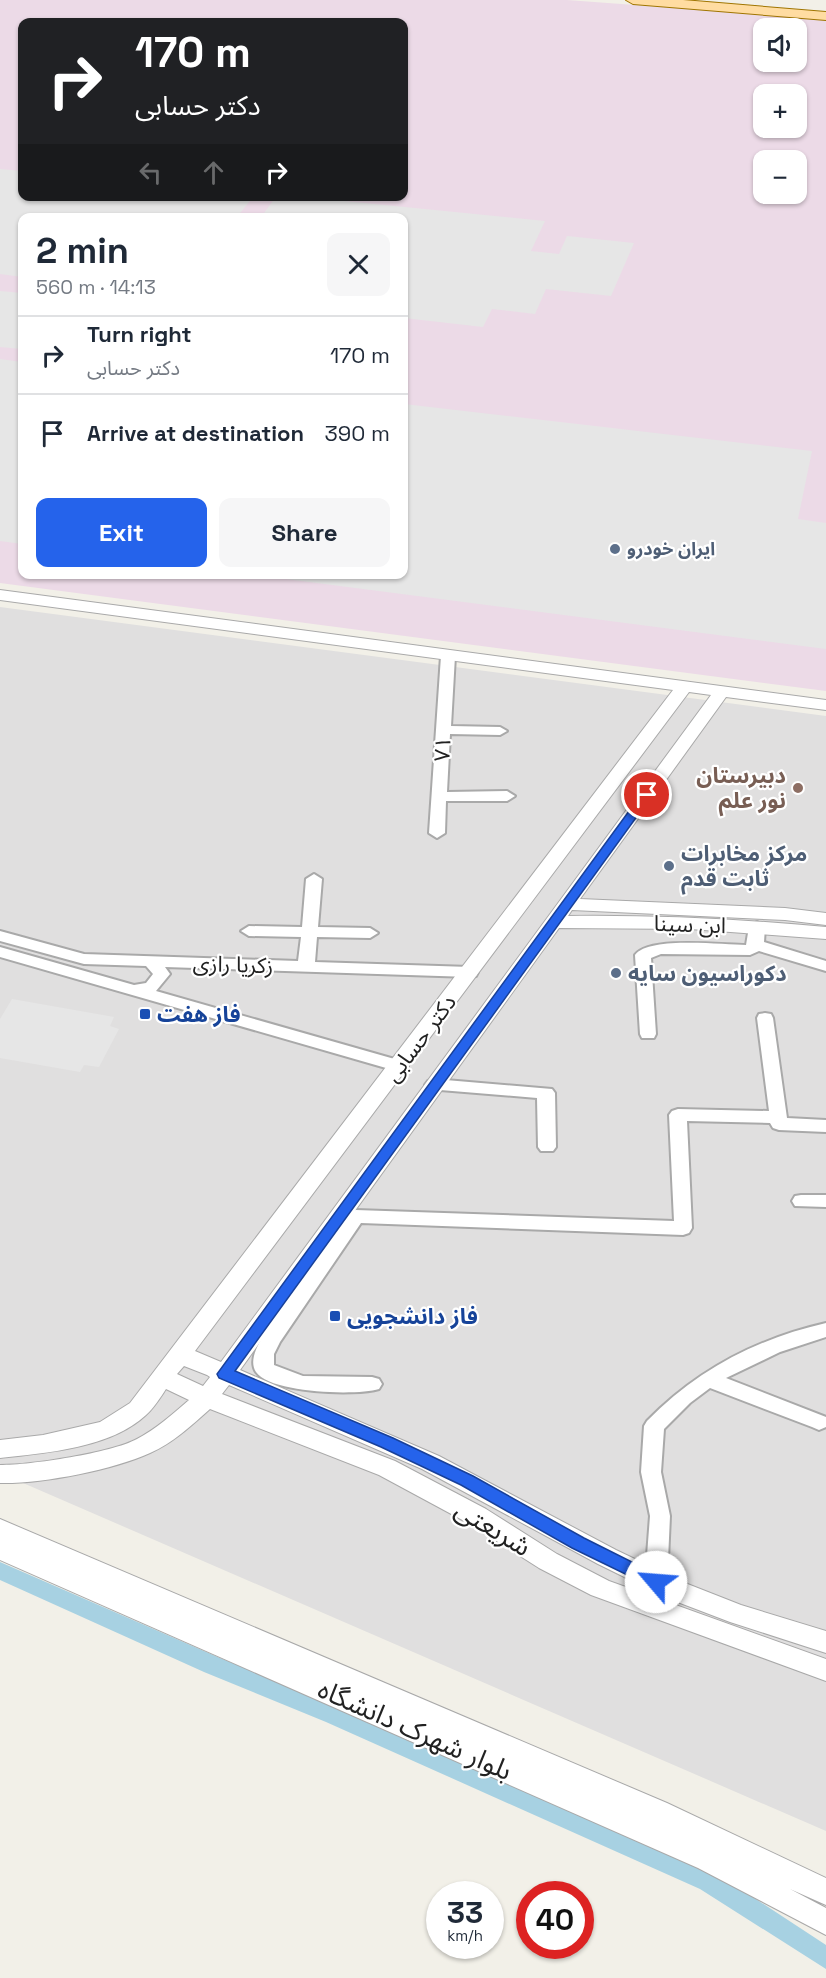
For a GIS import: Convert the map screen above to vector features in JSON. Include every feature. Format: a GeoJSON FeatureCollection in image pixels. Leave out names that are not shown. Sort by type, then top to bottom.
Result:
{"type":"FeatureCollection","features":[{"type":"Feature","properties":{"kind":"main road"},"geometry":{"type":"LineString","coordinates":[[633,0],[826,16]]}},
{"type":"Feature","properties":{"kind":"main road"},"geometry":{"type":"LineString","coordinates":[[711,0],[826,9]]}},
{"type":"Feature","properties":{"kind":"street"},"geometry":{"type":"LineString","coordinates":[[0,595],[25,603],[718,698],[826,705]]}},
{"type":"Feature","properties":{"kind":"street"},"geometry":{"type":"LineString","coordinates":[[0,605],[25,603]]}},
{"type":"Feature","properties":{"kind":"street","name":"۷۱"},"geometry":{"type":"LineString","coordinates":[[437,833],[447,660]]}},
{"type":"Feature","properties":{"kind":"street","name":"دکتر حسابی"},"geometry":{"type":"LineString","coordinates":[[0,1449],[43,1444],[106,1430],[138,1409],[680,692]]}},
{"type":"Feature","properties":{"kind":"street","name":"دکتر حسابی"},"geometry":{"type":"LineString","coordinates":[[0,1474],[62,1467],[142,1447],[176,1425],[207,1398],[718,698]]}},
{"type":"Feature","properties":{"kind":"street"},"geometry":{"type":"LineString","coordinates":[[443,730],[500,731]]}},
{"type":"Feature","properties":{"kind":"street"},"geometry":{"type":"LineString","coordinates":[[439,797],[507,796]]}},
{"type":"Feature","properties":{"kind":"street"},"geometry":{"type":"LineString","coordinates":[[306,967],[314,879]]}},
{"type":"Feature","properties":{"kind":"street","name":"ابن سینا"},"geometry":{"type":"LineString","coordinates":[[566,904],[785,914],[826,919]]}},
{"type":"Feature","properties":{"kind":"street","name":"ابن سینا"},"geometry":{"type":"LineString","coordinates":[[554,922],[632,921],[757,936],[826,933]]}},
{"type":"Feature","properties":{"kind":"street"},"geometry":{"type":"LineString","coordinates":[[249,932],[370,933]]}},
{"type":"Feature","properties":{"kind":"street","name":"زکریا رازی"},"geometry":{"type":"LineString","coordinates":[[0,936],[84,959],[470,972]]}},
{"type":"Feature","properties":{"kind":"street"},"geometry":{"type":"LineString","coordinates":[[648,1034],[643,955],[658,949],[750,950],[757,936],[826,966]]}},
{"type":"Feature","properties":{"kind":"street","name":"زکریا رازی"},"geometry":{"type":"LineString","coordinates":[[0,952],[399,1066]]}},
{"type":"Feature","properties":{"kind":"street"},"geometry":{"type":"LineString","coordinates":[[135,990],[151,987],[162,974],[151,962]]}},
{"type":"Feature","properties":{"kind":"street"},"geometry":{"type":"LineString","coordinates":[[765,1018],[778,1124],[826,1126]]}},
{"type":"Feature","properties":{"kind":"street"},"geometry":{"type":"LineString","coordinates":[[434,1085],[546,1093],[547,1147]]}},
{"type":"Feature","properties":{"kind":"street"},"geometry":{"type":"LineString","coordinates":[[372,1384],[301,1384],[276,1377],[264,1369],[264,1354],[273,1338],[356,1216],[683,1228],[678,1115],[778,1117]]}},
{"type":"Feature","properties":{"kind":"street"},"geometry":{"type":"LineString","coordinates":[[801,1202],[826,1201]]}},
{"type":"Feature","properties":{"kind":"street"},"geometry":{"type":"LineString","coordinates":[[656,1582],[660,1516],[651,1472],[654,1426],[687,1394],[710,1380],[775,1347],[826,1330]]}},
{"type":"Feature","properties":{"kind":"street","name":"شریعتی"},"geometry":{"type":"LineString","coordinates":[[179,1354],[387,1443],[467,1480],[578,1543],[656,1582],[724,1609],[826,1642]]}},
{"type":"Feature","properties":{"kind":"street","name":"شریعتی"},"geometry":{"type":"LineString","coordinates":[[163,1378],[207,1398],[387,1468],[477,1516],[548,1561],[600,1588],[826,1670]]}},
{"type":"Feature","properties":{"kind":"street"},"geometry":{"type":"LineString","coordinates":[[710,1380],[819,1422]]}},
{"type":"Feature","properties":{"kind":"street","name":"بلوار شهرک دانشگاه"},"geometry":{"type":"LineString","coordinates":[[0,1529],[657,1812],[826,1892]]}},
{"type":"Feature","properties":{"kind":"street","name":"بلوار شهرک دانشگاه"},"geometry":{"type":"LineString","coordinates":[[0,1549],[708,1859],[826,1922]]}},
{"type":"Feature","properties":{"kind":"shaded area"},"geometry":{"type":"Polygon","coordinates":[[[0,0],[567,0],[826,19],[826,691],[0,583],[0,0]]]}},
{"type":"Feature","properties":{"kind":"shaded area"},"geometry":{"type":"Polygon","coordinates":[[[0,169],[18,171],[18,201],[250,201],[240,213],[18,213],[18,276],[0,274],[0,169]]]}},
{"type":"Feature","properties":{"kind":"shaded area"},"geometry":{"type":"Polygon","coordinates":[[[273,201],[344,201],[545,221],[531,251],[559,254],[567,236],[634,243],[611,296],[546,289],[535,314],[492,309],[483,327],[408,318],[408,213],[264,213],[273,201]]]}},
{"type":"Feature","properties":{"kind":"shaded area"},"geometry":{"type":"Polygon","coordinates":[[[0,291],[18,293],[18,349],[0,347],[0,291]]]}},
{"type":"Feature","properties":{"kind":"shaded area"},"geometry":{"type":"Polygon","coordinates":[[[0,359],[18,361],[18,543],[0,541],[0,359]]]}},
{"type":"Feature","properties":{"kind":"shaded area","name":"ایران خودرو"},"geometry":{"type":"Polygon","coordinates":[[[408,404],[812,451],[798,519],[826,523],[826,649],[286,579],[408,579],[408,404]]]}},
{"type":"Feature","properties":{"kind":"shaded area"},"geometry":{"type":"Polygon","coordinates":[[[0,607],[826,716],[826,1831],[0,1473],[0,607]]]}},
{"type":"Feature","properties":{"kind":"shaded area"},"geometry":{"type":"Polygon","coordinates":[[[12,999],[114,1017],[110,1026],[119,1029],[99,1067],[84,1065],[80,1072],[0,1058],[0,1019],[12,999]]]}},
{"type":"Feature","properties":{"kind":"waterway"},"geometry":{"type":"LineString","coordinates":[[0,1571],[212,1665],[334,1715],[708,1881],[826,1958]]}},
{"type":"Feature","properties":{"kind":"place","name":"ایران خودرو"},"geometry":{"type":"Point","coordinates":[615,549]}},
{"type":"Feature","properties":{"kind":"place","name":"دبیرستان نور علم"},"geometry":{"type":"Point","coordinates":[798,788]}},
{"type":"Feature","properties":{"kind":"place","name":"مرکز مخابرات ثابت قدم"},"geometry":{"type":"Point","coordinates":[669,866]}},
{"type":"Feature","properties":{"kind":"place","name":"دکوراسیون سایه"},"geometry":{"type":"Point","coordinates":[616,973]}},
{"type":"Feature","properties":{"kind":"place","name":"فاز هفت"},"geometry":{"type":"Point","coordinates":[145,1014]}},
{"type":"Feature","properties":{"kind":"place","name":"فاز دانشجویی"},"geometry":{"type":"Point","coordinates":[335,1316]}},
{"type":"Feature","properties":{"kind":"route"},"geometry":{"type":"LineString","coordinates":[[647,795],[225,1374],[467,1480],[578,1543],[656,1582]]}}]}
